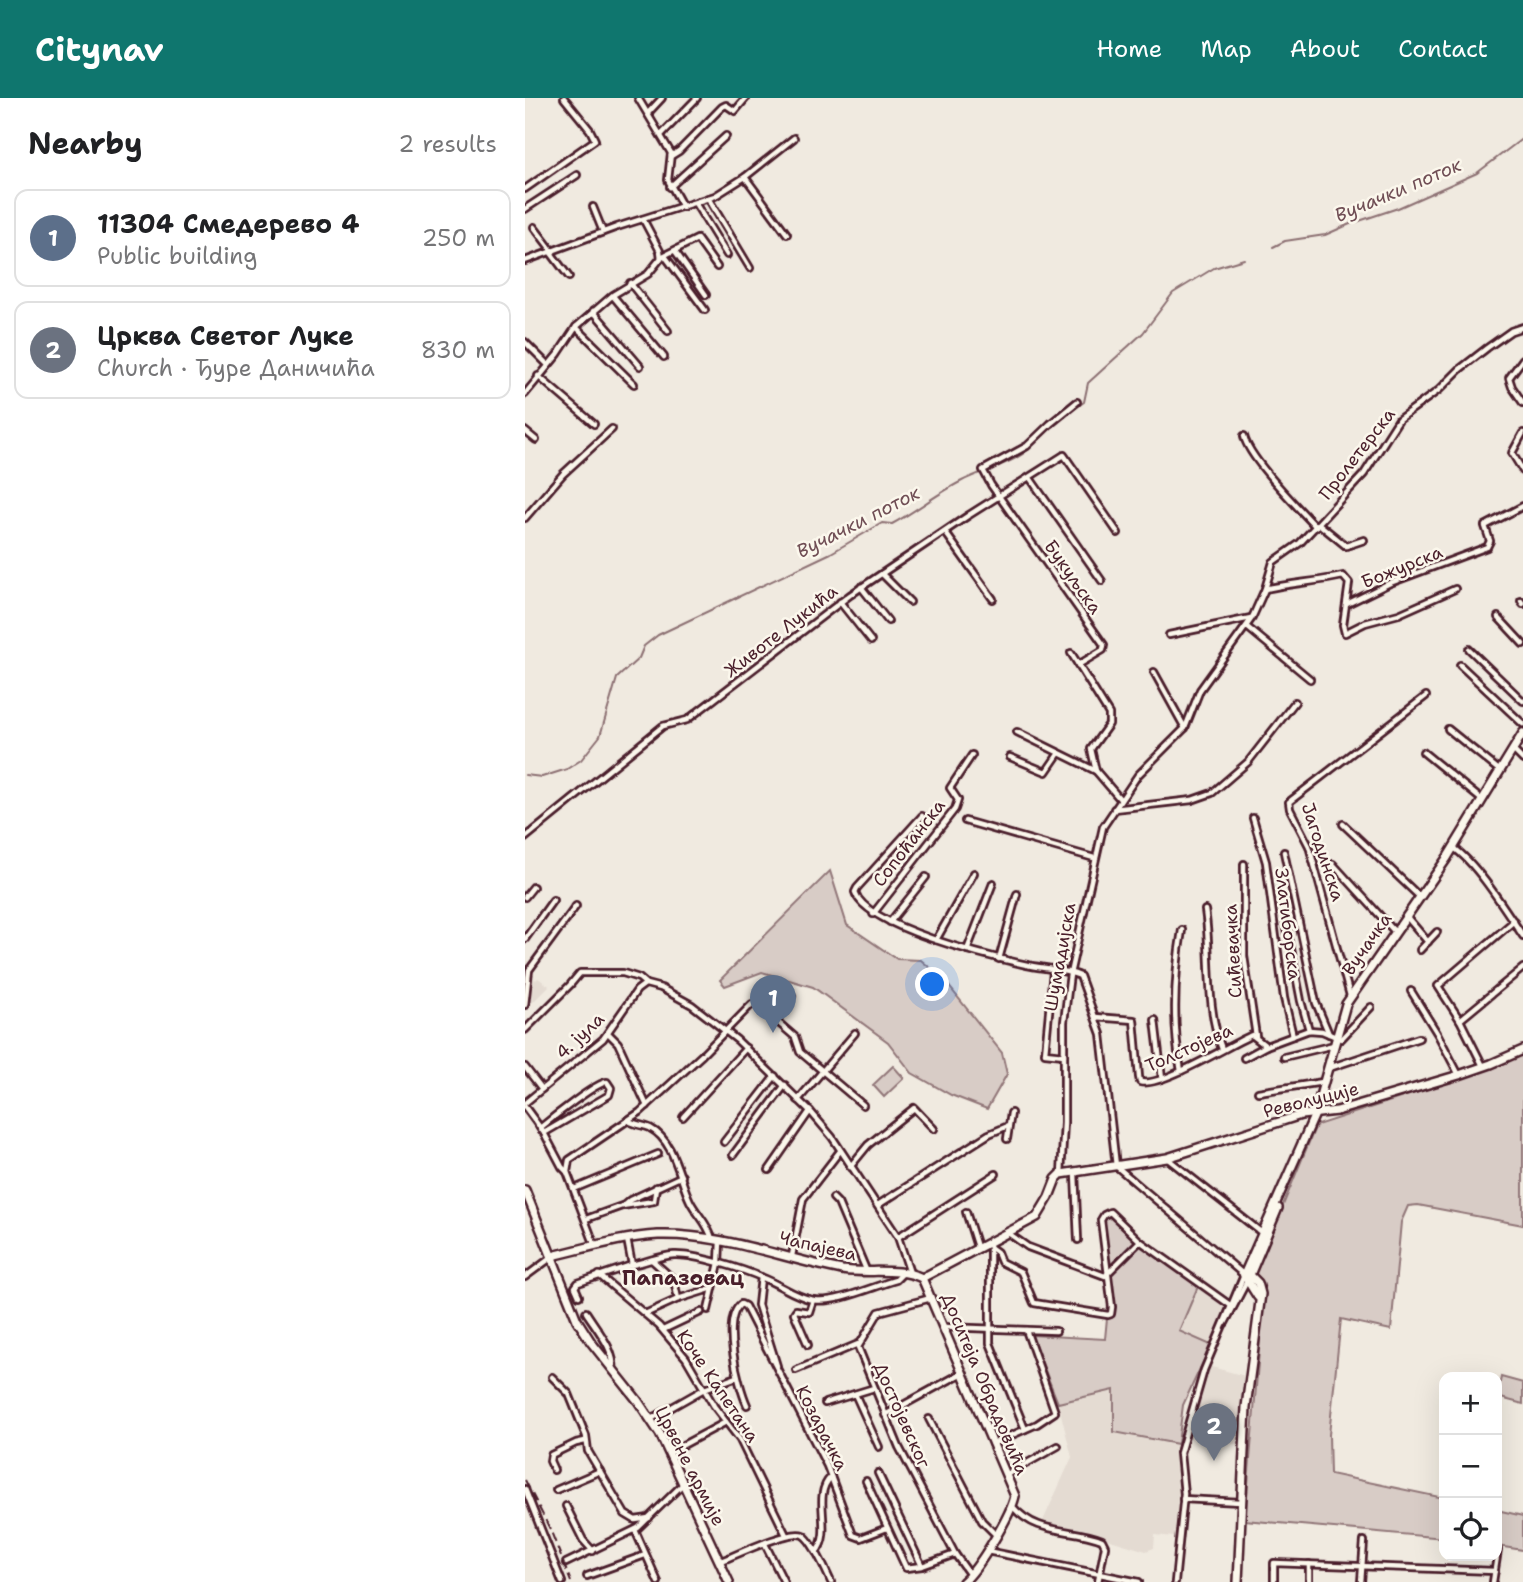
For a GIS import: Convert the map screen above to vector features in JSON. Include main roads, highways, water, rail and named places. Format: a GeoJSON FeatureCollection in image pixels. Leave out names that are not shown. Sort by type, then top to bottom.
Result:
{"type":"FeatureCollection","features":[{"type":"Feature","properties":{"kind":"waterway","name":"Вучачки поток"},"geometry":{"type":"LineString","coordinates":[[1273,247],[1285,241],[1325,235],[1398,208],[1477,173],[1523,138]]}},
{"type":"Feature","properties":{"kind":"waterway","name":"Вучачки поток"},"geometry":{"type":"LineString","coordinates":[[1049,427],[1084,402],[1088,383],[1143,333],[1173,293],[1214,268],[1244,259]]}},
{"type":"Feature","properties":{"kind":"waterway","name":"Вучачки поток"},"geometry":{"type":"LineString","coordinates":[[525,775],[542,777],[567,769],[581,760],[600,736],[617,678],[639,658],[644,646],[658,635],[831,553],[882,523],[892,524],[962,481],[1023,454],[1038,439]]}},
{"type":"Feature","properties":{"kind":"railway"},"geometry":{"type":"LineString","coordinates":[[525,1480],[550,1529],[571,1582]]}},
{"type":"Feature","properties":{"kind":"place","name":"11304 Смедерево 4"},"geometry":{"type":"Point","coordinates":[773,1033]}},
{"type":"Feature","properties":{"kind":"place","name":"Црква Светог Луке"},"geometry":{"type":"Point","coordinates":[1214,1461]}},
{"type":"Feature","properties":{"kind":"district","name":"Папазовац"},"geometry":{"type":"Point","coordinates":[683,1278]}}]}
